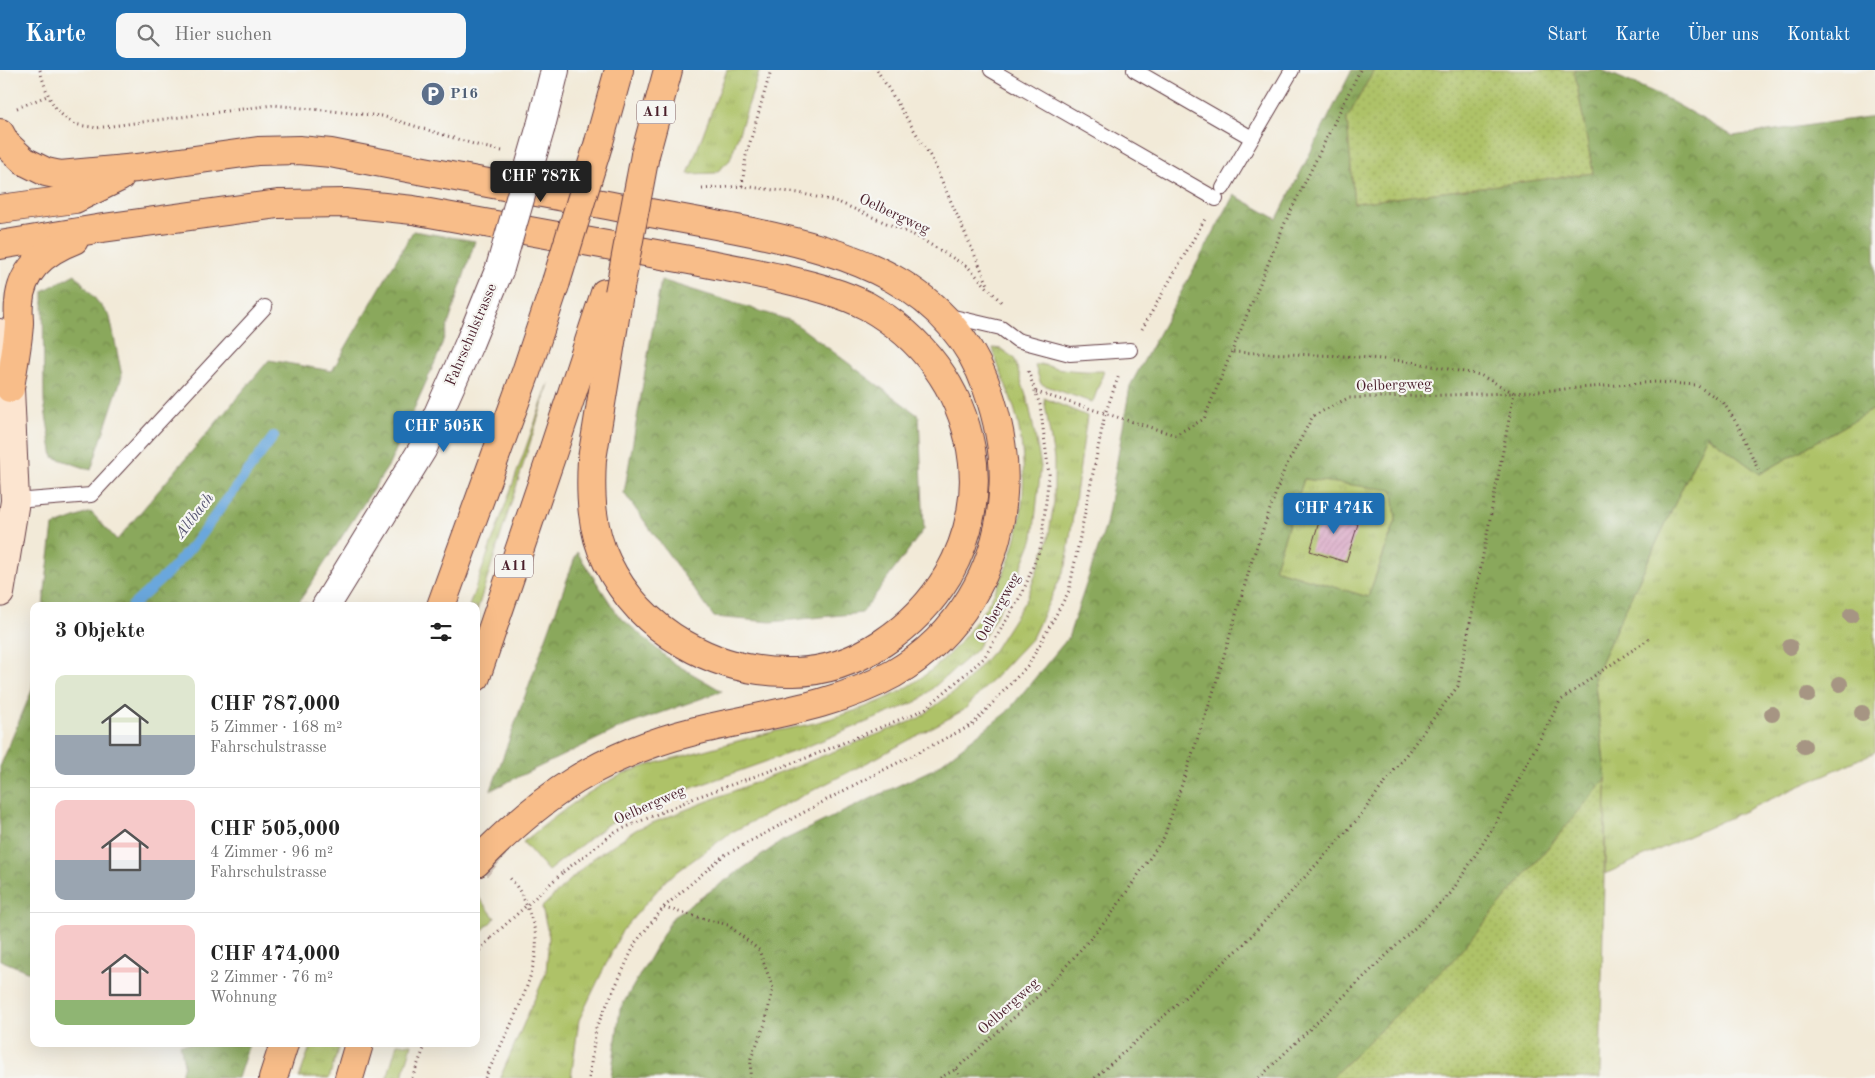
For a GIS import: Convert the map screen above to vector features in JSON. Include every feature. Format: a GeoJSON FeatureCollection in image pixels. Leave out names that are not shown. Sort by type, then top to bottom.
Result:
{"type":"FeatureCollection","features":[{"type":"Feature","properties":{"kind":"highway"},"geometry":{"type":"LineString","coordinates":[[601,135],[610,70]]}},
{"type":"Feature","properties":{"kind":"highway"},"geometry":{"type":"LineString","coordinates":[[442,602],[526,372],[556,282],[619,70]]}},
{"type":"Feature","properties":{"kind":"highway","name":"A11"},"geometry":{"type":"LineString","coordinates":[[480,665],[552,454],[612,291],[668,70]]}},
{"type":"Feature","properties":{"kind":"highway"},"geometry":{"type":"LineString","coordinates":[[5,122],[6,144],[24,161],[46,172],[71,175],[258,151],[299,150],[331,153],[799,242],[836,252],[893,278],[916,292],[942,314],[972,352],[998,422],[1004,468],[1000,522],[994,550],[976,590],[956,620],[917,658],[894,673],[866,687],[808,706],[693,732],[659,742],[607,762],[559,789],[537,805],[480,859]]}},
{"type":"Feature","properties":{"kind":"highway"},"geometry":{"type":"LineString","coordinates":[[0,209],[75,199],[137,168]]}},
{"type":"Feature","properties":{"kind":"highway"},"geometry":{"type":"LineString","coordinates":[[0,245],[103,228],[278,204],[337,203],[375,205],[413,210],[734,269],[808,285],[847,297],[866,306],[903,330],[919,345],[947,380],[965,420],[974,461],[973,503],[964,540],[953,565],[940,587],[924,608],[904,628],[863,653],[841,663],[796,672],[772,671],[709,657],[686,646],[664,631],[632,600],[606,560],[598,537],[590,486],[612,291]]}},
{"type":"Feature","properties":{"kind":"highway"},"geometry":{"type":"LineString","coordinates":[[10,388],[19,324],[19,302],[26,275],[43,256],[57,247],[103,228]]}},
{"type":"Feature","properties":{"kind":"highway"},"geometry":{"type":"LineString","coordinates":[[273,1078],[283,1047]]}},
{"type":"Feature","properties":{"kind":"highway"},"geometry":{"type":"LineString","coordinates":[[354,1064],[364,1047]]}},
{"type":"Feature","properties":{"kind":"main road"},"geometry":{"type":"LineString","coordinates":[[0,333],[10,388],[15,501],[0,593]]}},
{"type":"Feature","properties":{"kind":"street","name":"Fahrschulstrasse"},"geometry":{"type":"LineString","coordinates":[[328,602],[422,450],[470,344],[500,268],[555,70]]}},
{"type":"Feature","properties":{"kind":"lane"},"geometry":{"type":"LineString","coordinates":[[991,70],[1220,194],[1292,70]]}},
{"type":"Feature","properties":{"kind":"lane"},"geometry":{"type":"LineString","coordinates":[[1134,70],[1252,138]]}},
{"type":"Feature","properties":{"kind":"lane"},"geometry":{"type":"LineString","coordinates":[[15,501],[91,495],[265,307]]}},
{"type":"Feature","properties":{"kind":"lane"},"geometry":{"type":"LineString","coordinates":[[942,314],[1001,328],[1017,340],[1070,354],[1130,350]]}},
{"type":"Feature","properties":{"kind":"path"},"geometry":{"type":"LineString","coordinates":[[5,122],[47,96],[40,70]]}},
{"type":"Feature","properties":{"kind":"path","name":"Oelbergweg"},"geometry":{"type":"LineString","coordinates":[[480,950],[563,872],[615,832],[697,797],[809,757],[925,709],[984,658],[1023,592],[1041,546],[1049,474],[1040,405],[1002,302],[968,267],[916,236],[875,217],[838,202],[799,193],[742,186],[746,156],[771,70]]}},
{"type":"Feature","properties":{"kind":"path"},"geometry":{"type":"LineString","coordinates":[[877,70],[932,159],[990,290]]}},
{"type":"Feature","properties":{"kind":"path"},"geometry":{"type":"LineString","coordinates":[[1036,392],[1175,435],[1204,420],[1284,225],[1360,70]]}},
{"type":"Feature","properties":{"kind":"path"},"geometry":{"type":"LineString","coordinates":[[1094,1078],[1242,946],[1356,821],[1458,686],[1514,393],[1480,375],[1406,361],[1345,356],[1231,352]]}},
{"type":"Feature","properties":{"kind":"path","name":"Oelbergweg"},"geometry":{"type":"LineString","coordinates":[[940,1078],[956,1069],[1046,989],[1111,915],[1164,837],[1213,693],[1253,557],[1284,470],[1313,416],[1348,398],[1514,393],[1656,382],[1696,386],[1723,402],[1739,427],[1760,474]]}},
{"type":"Feature","properties":{"kind":"path"},"geometry":{"type":"LineString","coordinates":[[1258,1078],[1451,893],[1494,826],[1560,701],[1652,637]]}},
{"type":"Feature","properties":{"kind":"path"},"geometry":{"type":"LineString","coordinates":[[485,1078],[527,984],[534,959],[536,939],[532,920],[523,897],[513,881],[506,875]]}},
{"type":"Feature","properties":{"kind":"path"},"geometry":{"type":"LineString","coordinates":[[664,908],[728,925],[759,950],[773,988],[765,1024],[751,1058],[750,1078]]}},
{"type":"Feature","properties":{"kind":"path"},"geometry":{"type":"LineString","coordinates":[[412,1078],[425,1047]]}},
{"type":"Feature","properties":{"kind":"path"},"geometry":{"type":"LineString","coordinates":[[956,1069],[960,1078]]}},
{"type":"Feature","properties":{"kind":"green space"},"geometry":{"type":"Polygon","coordinates":[[[727,70],[760,70],[730,160],[716,173],[688,174],[727,70]]]}},
{"type":"Feature","properties":{"kind":"green space"},"geometry":{"type":"Polygon","coordinates":[[[1352,70],[1374,70],[1347,119],[1354,203],[1593,173],[1574,70],[1602,70],[1658,94],[1733,136],[1875,116],[1875,408],[1760,474],[1707,435],[1594,676],[1606,779],[1454,959],[1331,1078],[611,1078],[620,1009],[673,917],[782,841],[935,768],[1007,712],[1068,638],[1106,525],[1130,386],[1234,195],[1277,219],[1352,70]],[[1304,479],[1274,569],[1368,597],[1396,520],[1393,490],[1304,479]]]}},
{"type":"Feature","properties":{"kind":"green space"},"geometry":{"type":"Polygon","coordinates":[[[1374,70],[1574,70],[1593,173],[1354,203],[1347,119],[1374,70]]]}},
{"type":"Feature","properties":{"kind":"green space"},"geometry":{"type":"Polygon","coordinates":[[[413,231],[475,241],[439,353],[389,465],[299,602],[44,602],[53,526],[91,512],[117,540],[269,360],[332,371],[413,231]]]}},
{"type":"Feature","properties":{"kind":"green space"},"geometry":{"type":"Polygon","coordinates":[[[75,274],[110,317],[122,376],[91,470],[53,457],[44,403],[43,291],[75,274]]]}},
{"type":"Feature","properties":{"kind":"green space"},"geometry":{"type":"Polygon","coordinates":[[[661,280],[792,321],[919,416],[924,529],[862,613],[771,622],[714,617],[624,493],[661,280]]]}},
{"type":"Feature","properties":{"kind":"green space"},"geometry":{"type":"Polygon","coordinates":[[[993,348],[1001,349],[1014,358],[1029,405],[1041,466],[1033,538],[1015,583],[976,650],[918,701],[801,749],[689,789],[608,824],[548,871],[523,842],[600,786],[629,772],[647,766],[776,731],[823,721],[869,706],[900,692],[926,675],[960,642],[987,605],[1000,581],[1010,557],[1022,507],[1023,455],[1019,428],[1015,410],[993,348]]]}},
{"type":"Feature","properties":{"kind":"green space"},"geometry":{"type":"Polygon","coordinates":[[[1040,364],[1072,370],[1104,371],[1092,402],[1041,384],[1035,366],[1040,364]]]}},
{"type":"Feature","properties":{"kind":"green space"},"geometry":{"type":"Polygon","coordinates":[[[549,383],[480,602],[470,602],[549,383]]]}},
{"type":"Feature","properties":{"kind":"green space"},"geometry":{"type":"Polygon","coordinates":[[[1044,398],[1087,416],[1066,566],[1032,638],[964,710],[876,758],[730,833],[666,880],[622,931],[579,1020],[571,1078],[500,1078],[546,973],[549,937],[542,907],[592,859],[637,829],[919,718],[962,686],[994,650],[1027,598],[1048,540],[1054,502],[1054,459],[1044,398]]]}},
{"type":"Feature","properties":{"kind":"green space"},"geometry":{"type":"Polygon","coordinates":[[[1875,408],[1875,752],[1605,874],[1606,779],[1594,676],[1707,435],[1760,474],[1875,408]]]}},
{"type":"Feature","properties":{"kind":"green space"},"geometry":{"type":"Polygon","coordinates":[[[1304,479],[1393,489],[1396,520],[1368,597],[1274,569],[1304,479]]]}},
{"type":"Feature","properties":{"kind":"green space"},"geometry":{"type":"Polygon","coordinates":[[[577,552],[618,615],[672,662],[722,691],[622,727],[491,790],[577,552]]]}},
{"type":"Feature","properties":{"kind":"green space"},"geometry":{"type":"Polygon","coordinates":[[[30,695],[30,972],[0,960],[0,767],[30,695]]]}},
{"type":"Feature","properties":{"kind":"green space"},"geometry":{"type":"Polygon","coordinates":[[[1606,779],[1600,1078],[1331,1078],[1454,959],[1606,779]]]}},
{"type":"Feature","properties":{"kind":"green space"},"geometry":{"type":"Polygon","coordinates":[[[480,899],[495,918],[480,933],[480,899]]]}},
{"type":"Feature","properties":{"kind":"green space"},"geometry":{"type":"Polygon","coordinates":[[[181,1047],[248,1047],[238,1078],[180,1078],[184,1064],[181,1047]]]}},
{"type":"Feature","properties":{"kind":"green space"},"geometry":{"type":"Polygon","coordinates":[[[310,1047],[339,1047],[329,1078],[299,1078],[310,1047]]]}},
{"type":"Feature","properties":{"kind":"green space"},"geometry":{"type":"Polygon","coordinates":[[[396,1047],[411,1047],[402,1078],[387,1078],[396,1047]]]}},
{"type":"Feature","properties":{"kind":"building"},"geometry":{"type":"Polygon","coordinates":[[[1324,506],[1348,513],[1346,520],[1358,524],[1346,562],[1310,551],[1324,506]]]}},
{"type":"Feature","properties":{"kind":"waterway","name":"Altbach"},"geometry":{"type":"LineString","coordinates":[[136,602],[168,573],[194,544],[274,436]]}},
{"type":"Feature","properties":{"kind":"tunnel"},"geometry":{"type":"LineString","coordinates":[[480,850],[500,868]]}},
{"type":"Feature","properties":{"kind":"place","name":"P16"},"geometry":{"type":"Point","coordinates":[433,94]}}]}
